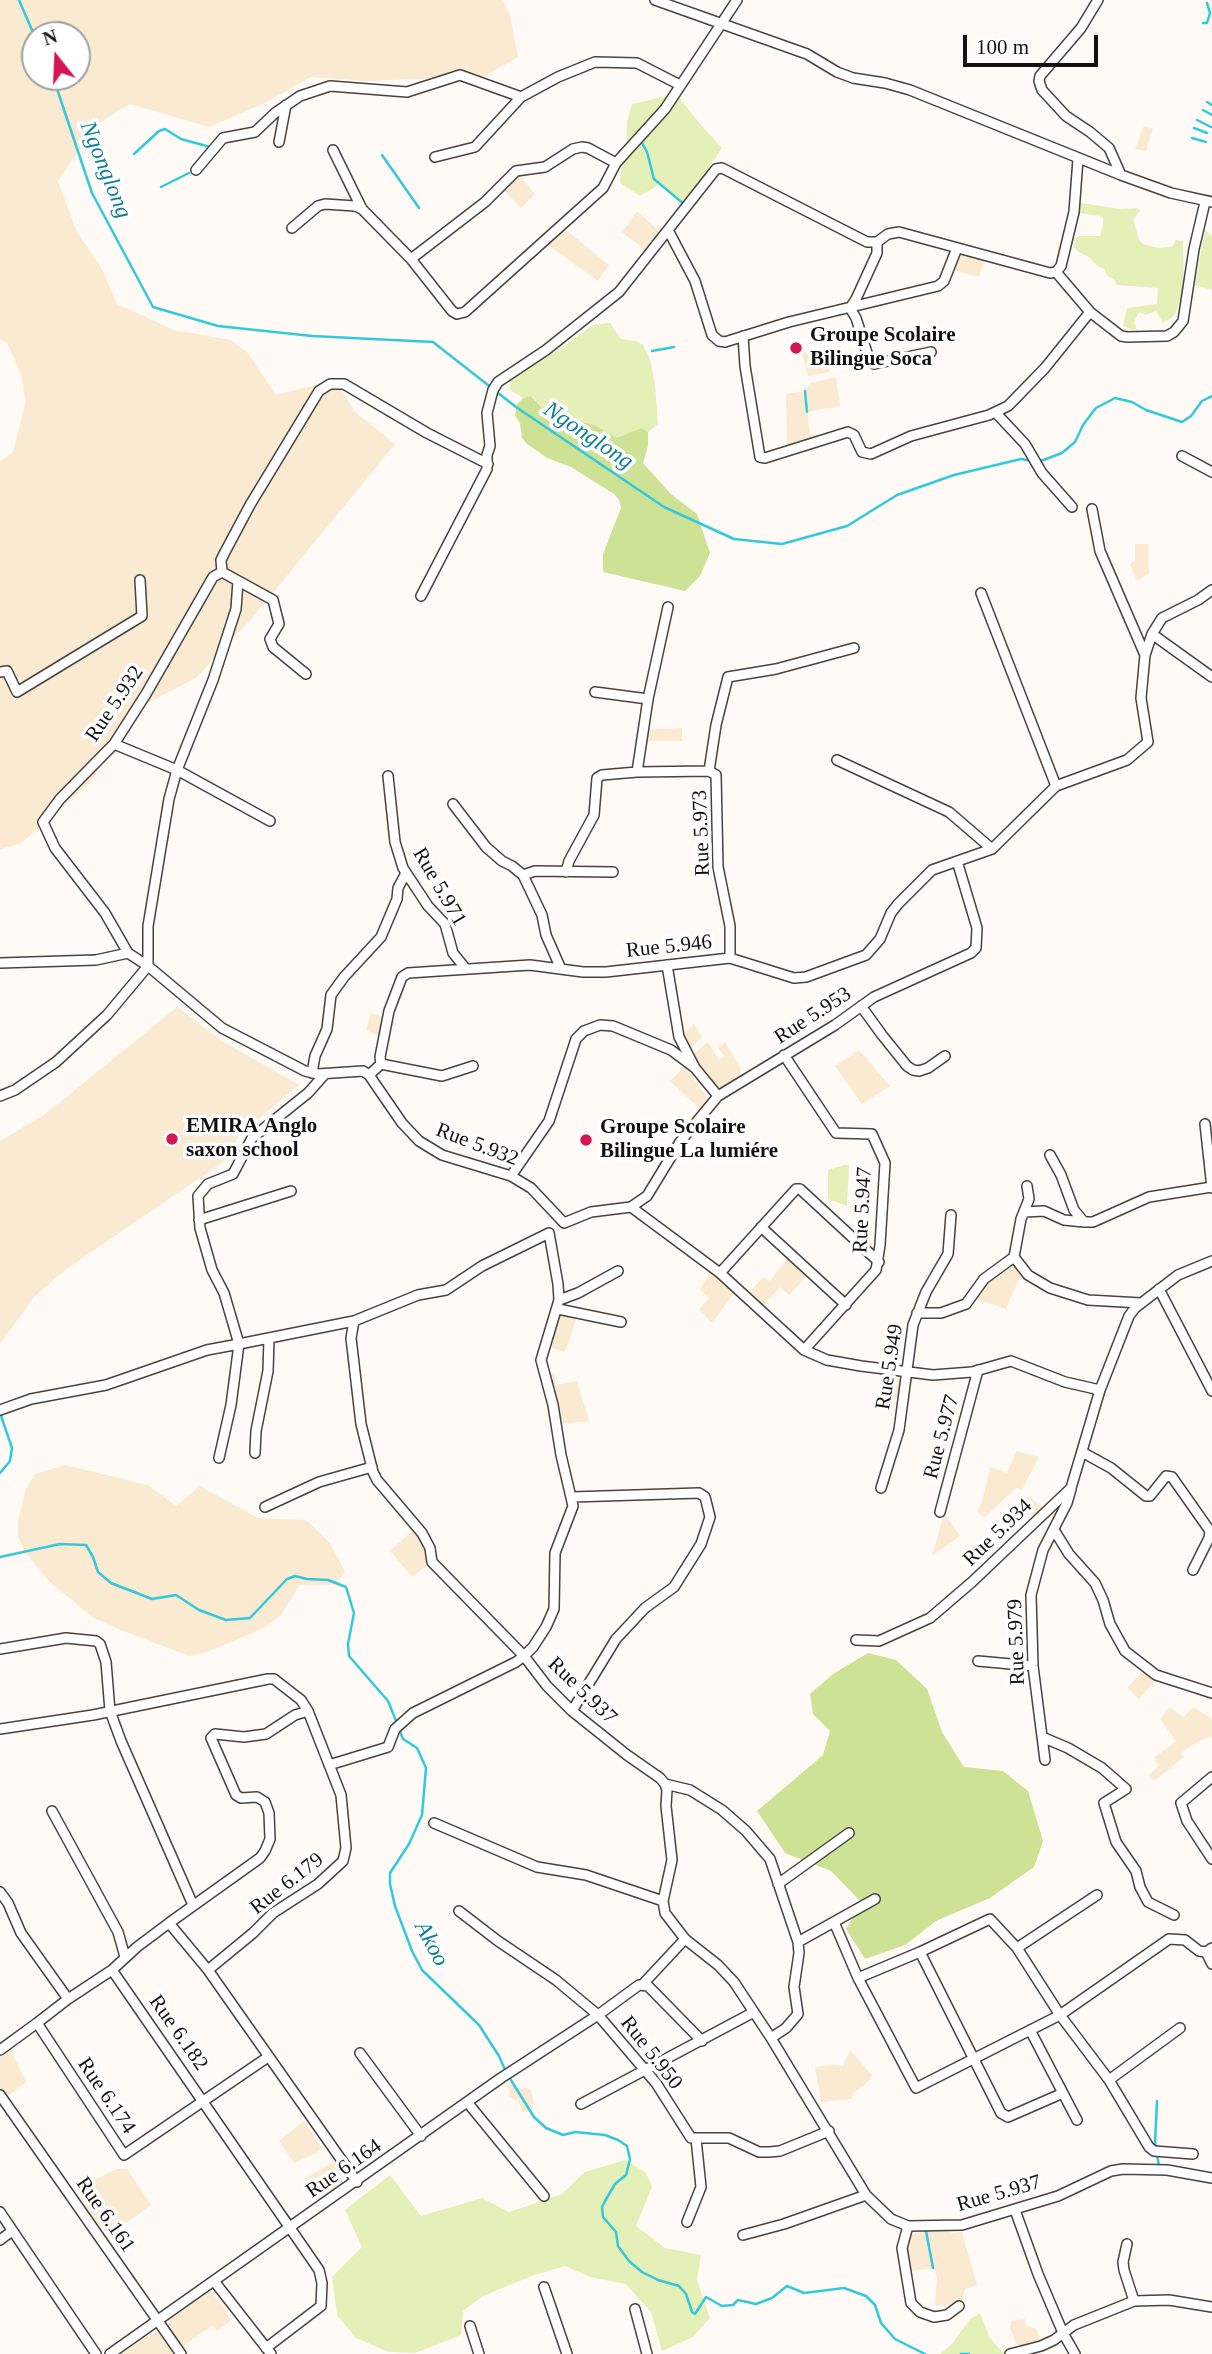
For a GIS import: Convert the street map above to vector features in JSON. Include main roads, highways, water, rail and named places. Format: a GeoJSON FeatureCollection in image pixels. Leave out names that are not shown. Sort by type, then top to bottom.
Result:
{"type":"FeatureCollection","features":[{"type":"Feature","properties":{"kind":"waterway","name":"Ngonglong"},"geometry":{"type":"LineString","coordinates":[[19,0],[28,21]]}},
{"type":"Feature","properties":{"kind":"waterway"},"geometry":{"type":"LineString","coordinates":[[1203,23],[1207,23],[1210,13],[1207,3]]}},
{"type":"Feature","properties":{"kind":"waterway","name":"Ngonglong"},"geometry":{"type":"LineString","coordinates":[[58,91],[92,193],[153,307],[218,326],[312,336],[433,342],[516,407],[664,507],[734,539],[782,544],[847,526],[897,495],[954,475],[1021,459],[1032,461]]}},
{"type":"Feature","properties":{"kind":"waterway"},"geometry":{"type":"LineString","coordinates":[[1207,102],[1212,105]]}},
{"type":"Feature","properties":{"kind":"waterway"},"geometry":{"type":"LineString","coordinates":[[1203,110],[1212,115]]}},
{"type":"Feature","properties":{"kind":"waterway"},"geometry":{"type":"LineString","coordinates":[[1197,120],[1211,127]]}},
{"type":"Feature","properties":{"kind":"waterway"},"geometry":{"type":"LineString","coordinates":[[1194,128],[1207,133]]}},
{"type":"Feature","properties":{"kind":"waterway"},"geometry":{"type":"LineString","coordinates":[[134,154],[159,131],[165,129],[181,139],[210,147]]}},
{"type":"Feature","properties":{"kind":"waterway"},"geometry":{"type":"LineString","coordinates":[[1192,138],[1206,142]]}},
{"type":"Feature","properties":{"kind":"waterway"},"geometry":{"type":"LineString","coordinates":[[641,141],[647,152],[654,179],[685,205]]}},
{"type":"Feature","properties":{"kind":"waterway"},"geometry":{"type":"LineString","coordinates":[[382,155],[419,208]]}},
{"type":"Feature","properties":{"kind":"waterway"},"geometry":{"type":"LineString","coordinates":[[161,187],[189,173]]}},
{"type":"Feature","properties":{"kind":"waterway"},"geometry":{"type":"LineString","coordinates":[[652,351],[674,347]]}},
{"type":"Feature","properties":{"kind":"waterway"},"geometry":{"type":"LineString","coordinates":[[805,391],[807,412]]}},
{"type":"Feature","properties":{"kind":"waterway","name":"Ngonglong"},"geometry":{"type":"LineString","coordinates":[[1038,462],[1062,453],[1075,442],[1083,425],[1096,408],[1115,398],[1182,422],[1191,416],[1202,401],[1212,396]]}},
{"type":"Feature","properties":{"kind":"waterway"},"geometry":{"type":"LineString","coordinates":[[0,1413],[12,1448],[10,1461],[0,1473]]}},
{"type":"Feature","properties":{"kind":"waterway","name":"Akoo"},"geometry":{"type":"LineString","coordinates":[[0,1557],[60,1544],[86,1545],[98,1572],[111,1583],[152,1599],[176,1595],[199,1610],[226,1620],[250,1618],[287,1579],[295,1576],[328,1580],[346,1587],[354,1613],[348,1644],[349,1656],[388,1701],[397,1723]]}},
{"type":"Feature","properties":{"kind":"waterway","name":"Akoo"},"geometry":{"type":"LineString","coordinates":[[399,1729],[403,1739],[417,1748],[426,1768],[422,1815],[409,1844],[390,1873],[395,1906],[422,1970],[479,2025],[506,2072]]}},
{"type":"Feature","properties":{"kind":"waterway","name":"Akoo"},"geometry":{"type":"LineString","coordinates":[[509,2077],[534,2117],[546,2128],[563,2135],[575,2132],[605,2135],[627,2146],[630,2159],[626,2175],[615,2184],[605,2201],[602,2207],[603,2217],[616,2232],[618,2246],[629,2261],[642,2272],[679,2286],[686,2294],[695,2314],[706,2297],[722,2306],[733,2305],[738,2300],[756,2304],[772,2298],[787,2286],[804,2293],[844,2288],[866,2296],[875,2305],[881,2323],[895,2339],[925,2354]]}},
{"type":"Feature","properties":{"kind":"waterway"},"geometry":{"type":"LineString","coordinates":[[1157,2101],[1155,2143],[1159,2166]]}},
{"type":"Feature","properties":{"kind":"waterway"},"geometry":{"type":"LineString","coordinates":[[926,2231],[933,2268]]}},
{"type":"Feature","properties":{"kind":"waterway","name":"Akoo"},"geometry":{"type":"LineString","coordinates":[[961,2354],[969,2354]]}},
{"type":"Feature","properties":{"kind":"place","name":"Groupe Scolaire Bilingue Soca"},"geometry":{"type":"Point","coordinates":[796,348]}},
{"type":"Feature","properties":{"kind":"place","name":"EMIRA Anglo saxon school"},"geometry":{"type":"Point","coordinates":[172,1139]}},
{"type":"Feature","properties":{"kind":"place","name":"Groupe Scolaire Bilingue La lumiére"},"geometry":{"type":"Point","coordinates":[586,1140]}}]}
